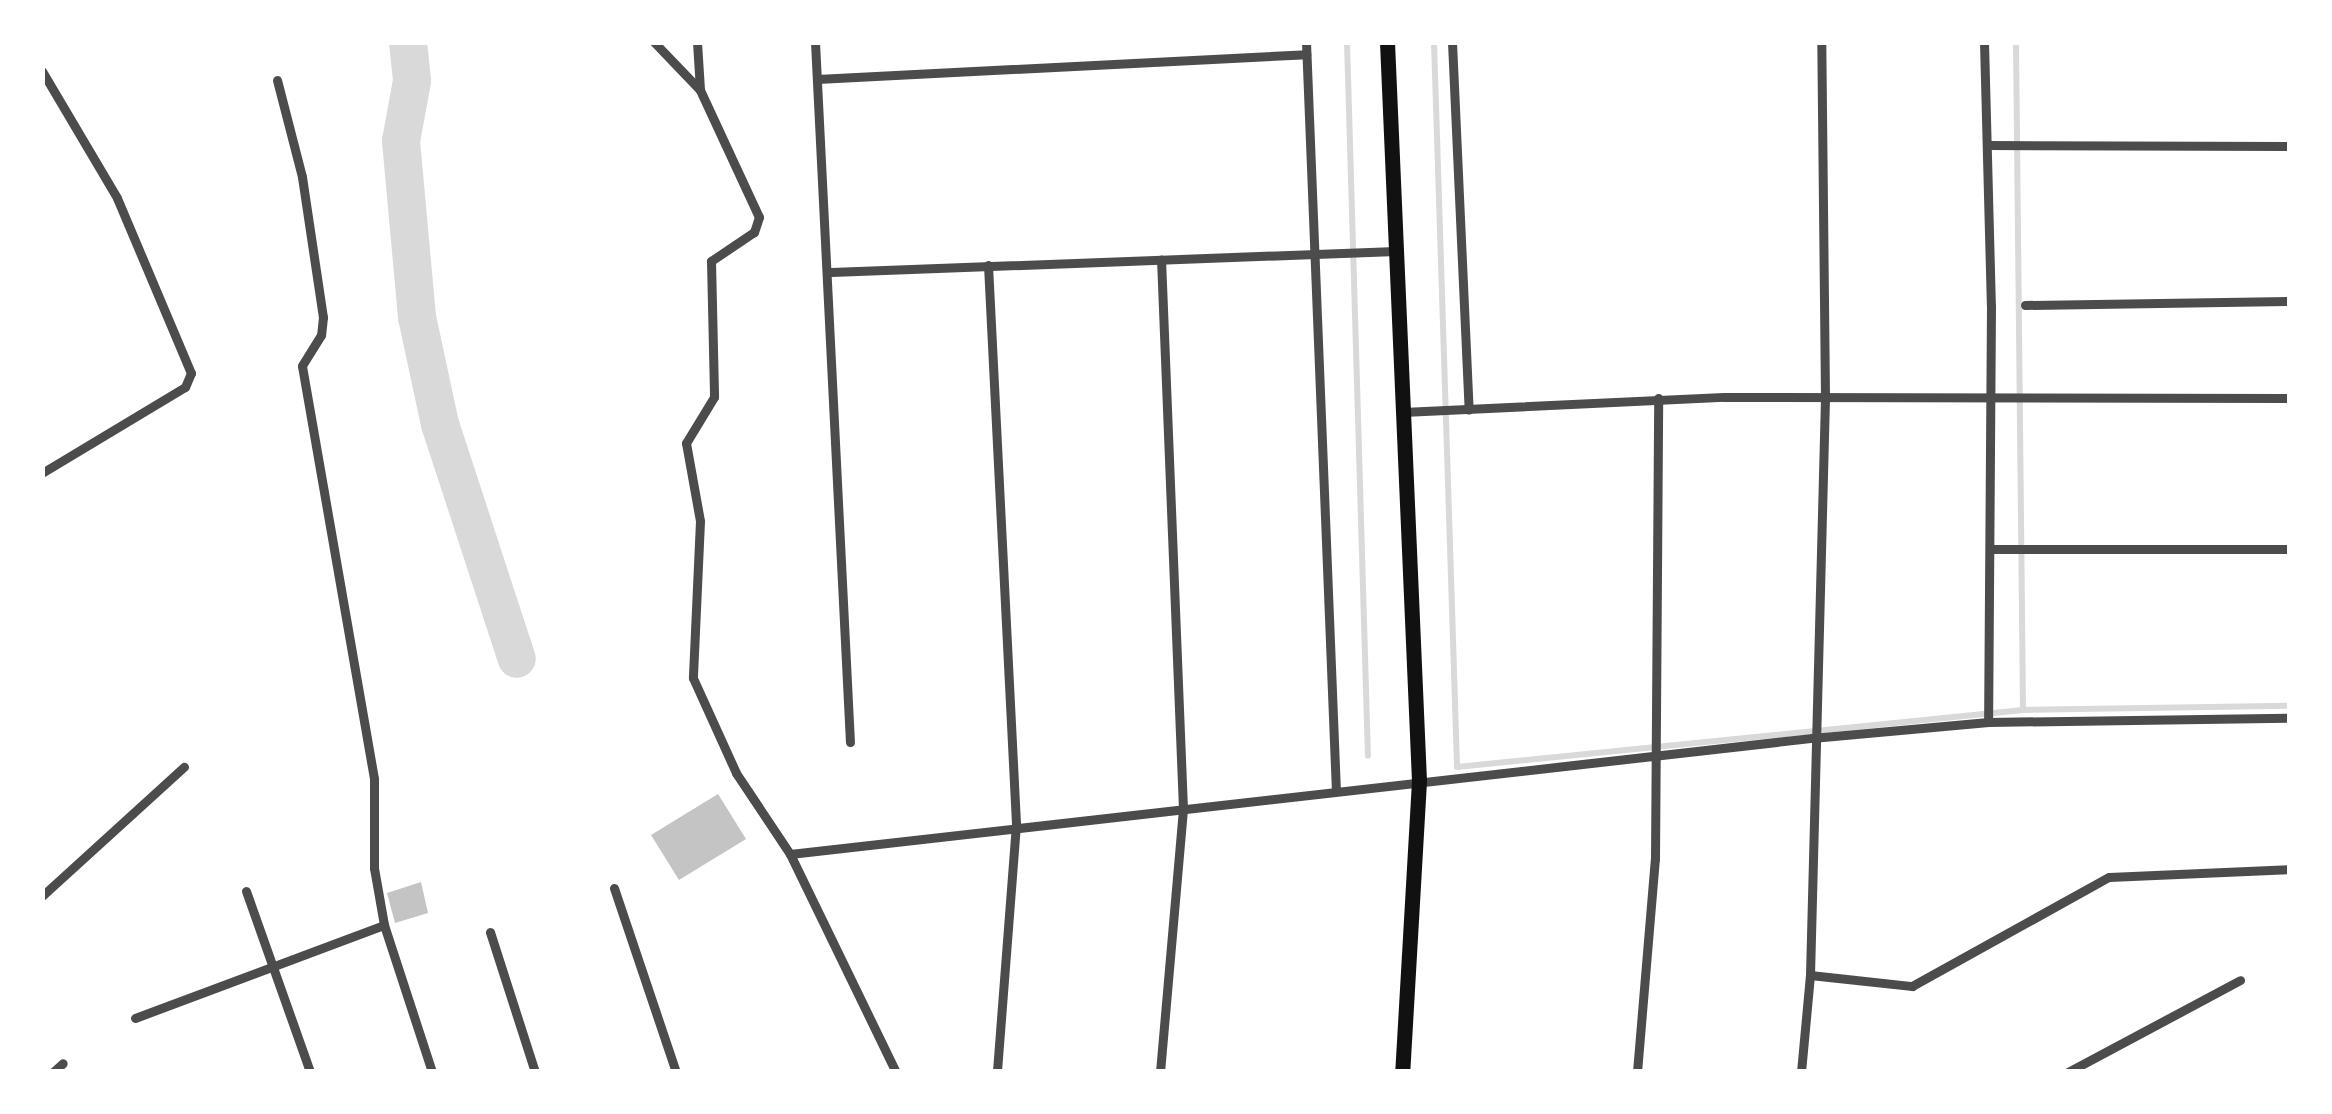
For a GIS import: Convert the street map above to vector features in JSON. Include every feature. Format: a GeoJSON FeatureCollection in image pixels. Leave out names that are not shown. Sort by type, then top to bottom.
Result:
{"type":"FeatureCollection","features":[{"type":"Feature","properties":{"kind":"main road"},"geometry":{"type":"LineString","coordinates":[[1387,42],[1419,781],[1402,1072]]}},
{"type":"Feature","properties":{"kind":"street"},"geometry":{"type":"LineString","coordinates":[[654,42],[700,90],[759,217],[754,232],[711,261],[714,397],[686,443],[700,521],[693,678],[736,773],[790,854],[896,1072]]}},
{"type":"Feature","properties":{"kind":"street"},"geometry":{"type":"LineString","coordinates":[[697,42],[700,90]]}},
{"type":"Feature","properties":{"kind":"street"},"geometry":{"type":"LineString","coordinates":[[815,42],[831,272],[850,742]]}},
{"type":"Feature","properties":{"kind":"street"},"geometry":{"type":"LineString","coordinates":[[1452,42],[1464,410]]}},
{"type":"Feature","properties":{"kind":"street"},"geometry":{"type":"LineString","coordinates":[[1801,1072],[1810,976],[1813,734],[1818,716],[1825,397],[1821,42]]}},
{"type":"Feature","properties":{"kind":"street"},"geometry":{"type":"LineString","coordinates":[[1984,42],[1991,399],[1988,716]]}},
{"type":"Feature","properties":{"kind":"street"},"geometry":{"type":"LineString","coordinates":[[817,79],[1306,48],[1336,792]]}},
{"type":"Feature","properties":{"kind":"street"},"geometry":{"type":"LineString","coordinates":[[42,71],[118,198],[191,373],[185,387],[42,473]]}},
{"type":"Feature","properties":{"kind":"street"},"geometry":{"type":"LineString","coordinates":[[277,80],[302,178],[323,317],[321,335],[302,366],[374,780],[374,868],[384,925],[432,1072]]}},
{"type":"Feature","properties":{"kind":"street"},"geometry":{"type":"LineString","coordinates":[[1987,144],[2290,146]]}},
{"type":"Feature","properties":{"kind":"street"},"geometry":{"type":"LineString","coordinates":[[831,272],[1396,251]]}},
{"type":"Feature","properties":{"kind":"street"},"geometry":{"type":"LineString","coordinates":[[1160,1072],[1183,809],[1161,258]]}},
{"type":"Feature","properties":{"kind":"street"},"geometry":{"type":"LineString","coordinates":[[988,265],[1016,824],[997,1072]]}},
{"type":"Feature","properties":{"kind":"street"},"geometry":{"type":"LineString","coordinates":[[2025,305],[2290,301]]}},
{"type":"Feature","properties":{"kind":"street"},"geometry":{"type":"LineString","coordinates":[[1636,1072],[1655,858],[1658,398]]}},
{"type":"Feature","properties":{"kind":"street"},"geometry":{"type":"LineString","coordinates":[[1403,412],[1658,398],[2290,398]]}},
{"type":"Feature","properties":{"kind":"street"},"geometry":{"type":"LineString","coordinates":[[1990,549],[2290,550]]}},
{"type":"Feature","properties":{"kind":"street"},"geometry":{"type":"LineString","coordinates":[[790,854],[1016,824],[1183,809],[1988,716],[2290,718]]}},
{"type":"Feature","properties":{"kind":"street"},"geometry":{"type":"LineString","coordinates":[[42,896],[184,767]]}},
{"type":"Feature","properties":{"kind":"street"},"geometry":{"type":"LineString","coordinates":[[1810,976],[1912,986],[2109,877],[2290,869]]}},
{"type":"Feature","properties":{"kind":"street"},"geometry":{"type":"LineString","coordinates":[[614,888],[676,1072]]}},
{"type":"Feature","properties":{"kind":"street"},"geometry":{"type":"LineString","coordinates":[[246,891],[310,1072]]}},
{"type":"Feature","properties":{"kind":"street"},"geometry":{"type":"LineString","coordinates":[[134,1018],[384,925]]}},
{"type":"Feature","properties":{"kind":"street"},"geometry":{"type":"LineString","coordinates":[[490,932],[535,1072]]}},
{"type":"Feature","properties":{"kind":"street"},"geometry":{"type":"LineString","coordinates":[[2068,1072],[2240,980]]}},
{"type":"Feature","properties":{"kind":"street"},"geometry":{"type":"LineString","coordinates":[[53,1072],[62,1063]]}},
{"type":"Feature","properties":{"kind":"building"},"geometry":{"type":"Polygon","coordinates":[[[718,794],[746,839],[679,880],[651,835],[718,794]]]}},
{"type":"Feature","properties":{"kind":"building"},"geometry":{"type":"Polygon","coordinates":[[[421,882],[428,913],[395,923],[387,893],[421,882]]]}},
{"type":"Feature","properties":{"kind":"waterway"},"geometry":{"type":"LineString","coordinates":[[408,42],[412,81],[401,141],[417,317],[440,424],[517,659]]}},
{"type":"Feature","properties":{"kind":"waterway"},"geometry":{"type":"LineString","coordinates":[[1347,42],[1368,756]]}},
{"type":"Feature","properties":{"kind":"waterway"},"geometry":{"type":"LineString","coordinates":[[1434,42],[1457,767],[2023,710],[2290,706]]}},
{"type":"Feature","properties":{"kind":"waterway"},"geometry":{"type":"LineString","coordinates":[[2016,42],[2023,710]]}}]}
